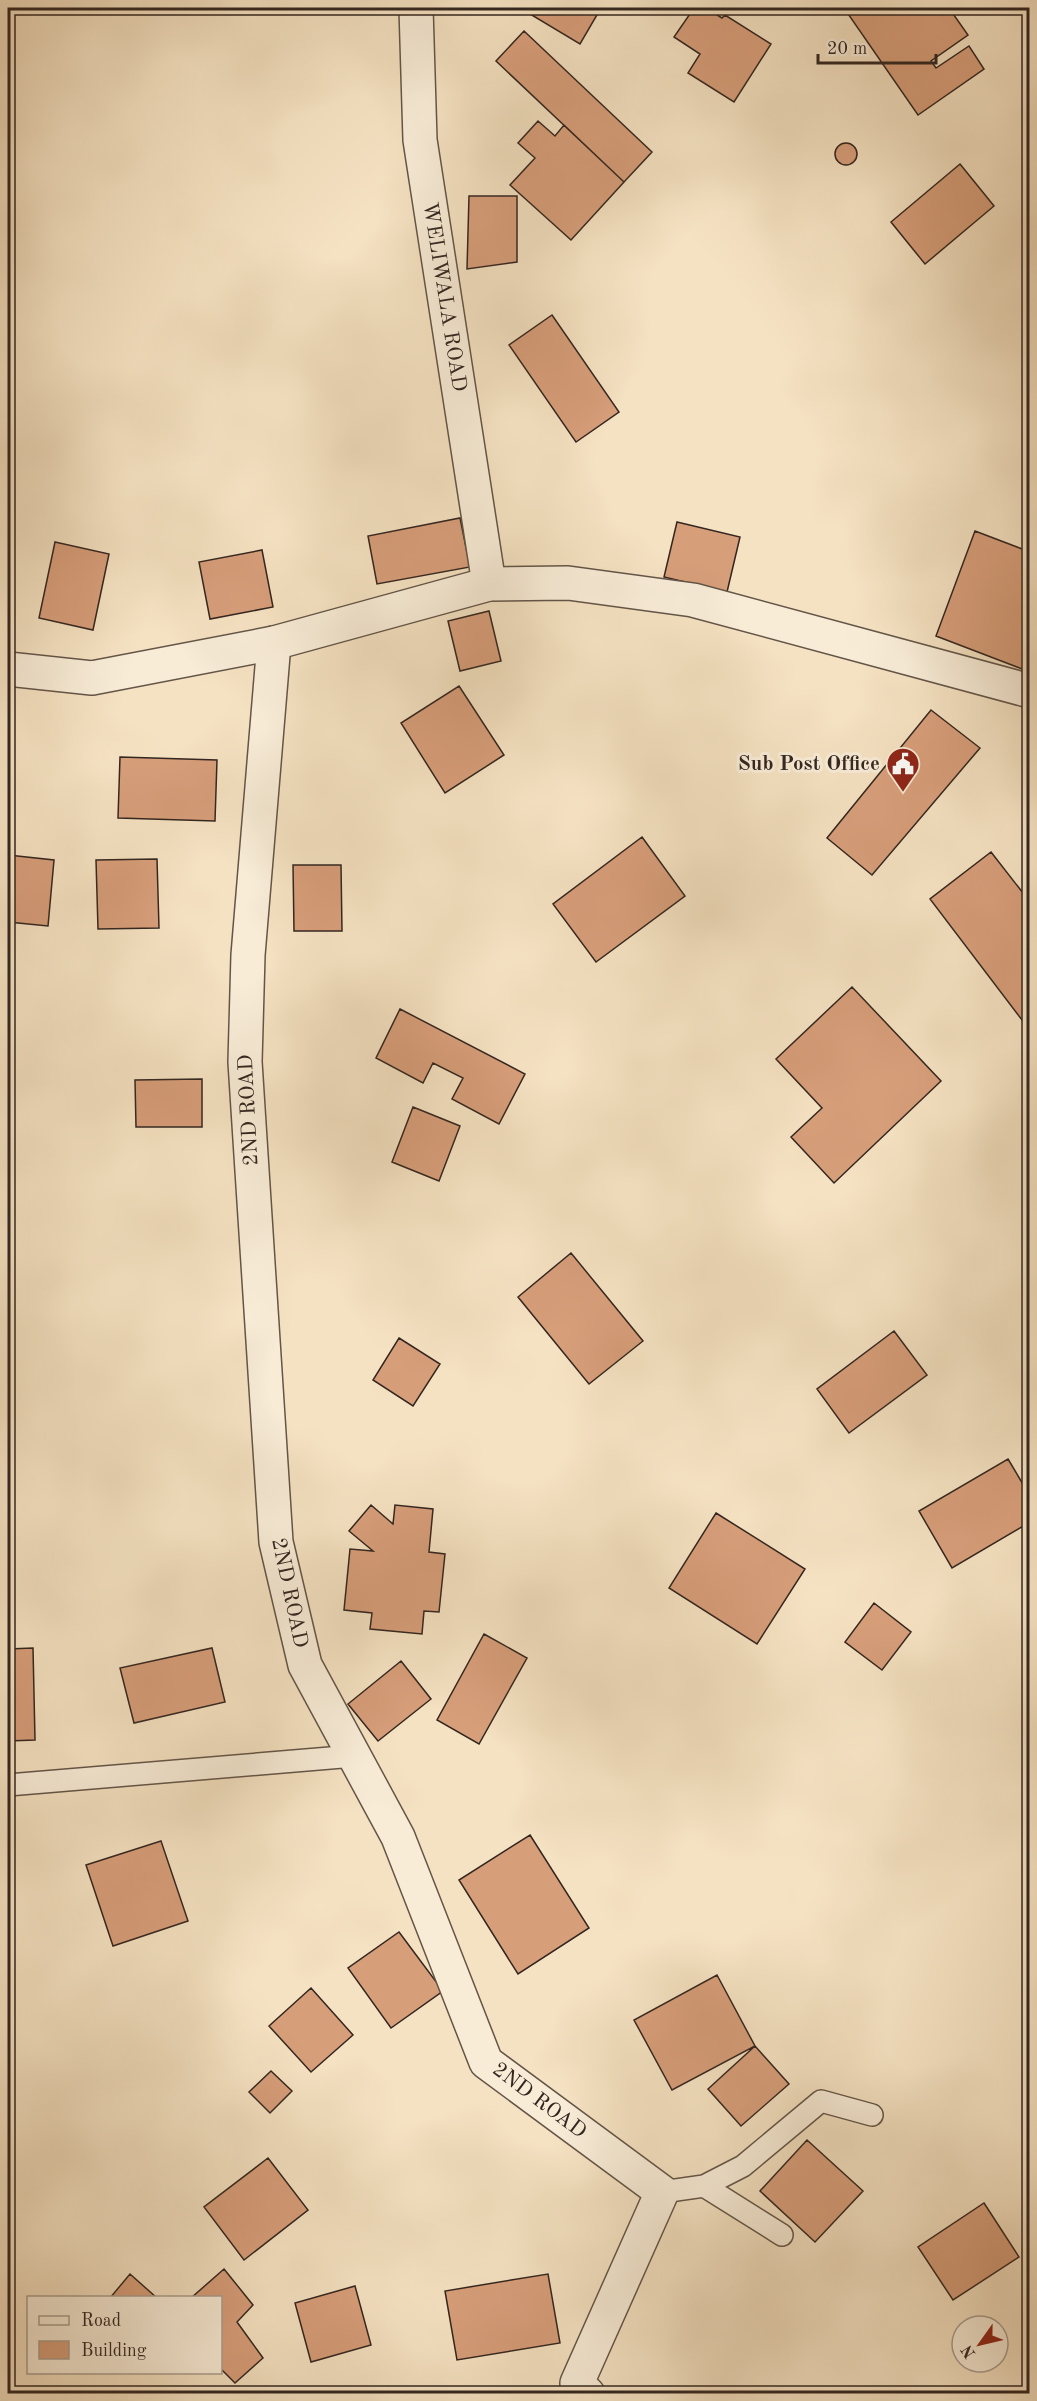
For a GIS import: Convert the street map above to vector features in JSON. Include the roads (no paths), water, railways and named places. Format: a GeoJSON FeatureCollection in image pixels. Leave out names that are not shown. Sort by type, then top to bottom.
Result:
{"type":"FeatureCollection","features":[{"type":"Feature","properties":{"kind":"street","name":"WELIWALA ROAD"},"geometry":{"type":"LineString","coordinates":[[416,8],[420,140],[489,584]]}},
{"type":"Feature","properties":{"kind":"street"},"geometry":{"type":"LineString","coordinates":[[8,669],[92,678],[274,643],[489,584],[568,583],[693,600],[1029,691]]}},
{"type":"Feature","properties":{"kind":"street","name":"2ND ROAD"},"geometry":{"type":"LineString","coordinates":[[274,643],[248,955],[245,1062],[276,1542],[304,1665],[398,1837],[486,2062],[662,2192]]}},
{"type":"Feature","properties":{"kind":"street"},"geometry":{"type":"LineString","coordinates":[[578,2390],[662,2192]]}},
{"type":"Feature","properties":{"kind":"lane"},"geometry":{"type":"LineString","coordinates":[[8,1785],[354,1756]]}},
{"type":"Feature","properties":{"kind":"lane"},"geometry":{"type":"LineString","coordinates":[[662,2192],[704,2186],[743,2166],[821,2101],[872,2115]]}},
{"type":"Feature","properties":{"kind":"lane"},"geometry":{"type":"LineString","coordinates":[[704,2186],[782,2235]]}},
{"type":"Feature","properties":{"kind":"place","name":"Sub Post Office"},"geometry":{"type":"Point","coordinates":[903,793]}}]}
